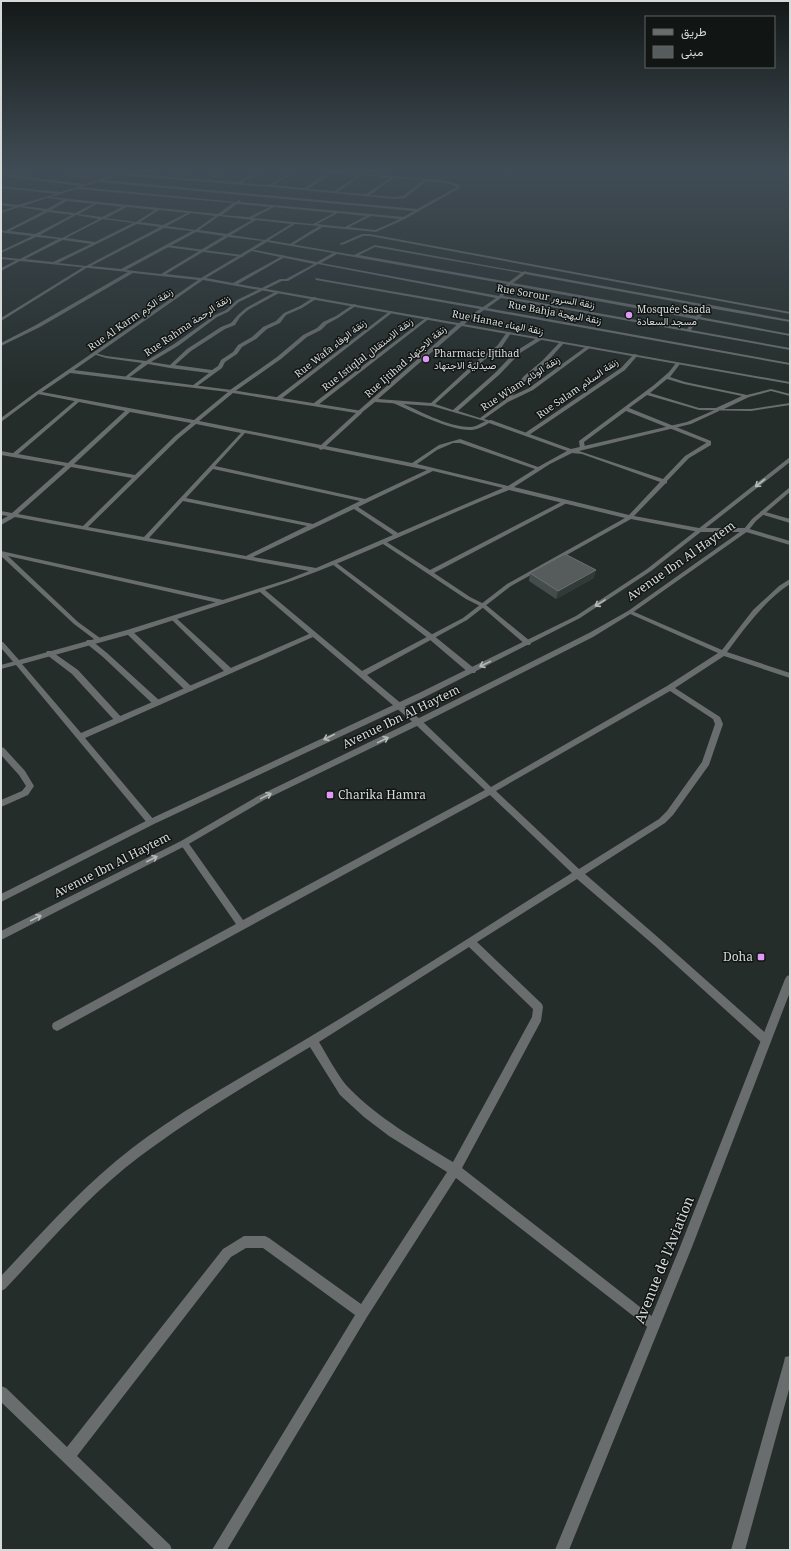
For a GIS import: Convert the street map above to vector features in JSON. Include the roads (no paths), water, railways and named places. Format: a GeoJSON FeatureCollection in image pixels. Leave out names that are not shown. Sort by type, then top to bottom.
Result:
{"type":"FeatureCollection","features":[{"type":"Feature","properties":{"kind":"street"},"geometry":{"type":"LineString","coordinates":[[1,252],[19,243]]}},
{"type":"Feature","properties":{"kind":"street"},"geometry":{"type":"LineString","coordinates":[[1,270],[54,243]]}},
{"type":"Feature","properties":{"kind":"street"},"geometry":{"type":"LineString","coordinates":[[53,264],[94,243]]}},
{"type":"Feature","properties":{"kind":"street"},"geometry":{"type":"LineString","coordinates":[[1,320],[86,268],[135,243]]}},
{"type":"Feature","properties":{"kind":"street"},"geometry":{"type":"LineString","coordinates":[[121,271],[172,243]]}},
{"type":"Feature","properties":{"kind":"street"},"geometry":{"type":"LineString","coordinates":[[163,274],[216,243]]}},
{"type":"Feature","properties":{"kind":"street","name":"Rue Al Karm زنقة الكرم"},"geometry":{"type":"LineString","coordinates":[[1,420],[202,279],[264,243]]}},
{"type":"Feature","properties":{"kind":"street"},"geometry":{"type":"LineString","coordinates":[[282,243],[338,252],[790,334]]}},
{"type":"Feature","properties":{"kind":"street"},"geometry":{"type":"LineString","coordinates":[[416,243],[534,266],[715,297],[790,313]]}},
{"type":"Feature","properties":{"kind":"street"},"geometry":{"type":"LineString","coordinates":[[167,246],[242,256]]}},
{"type":"Feature","properties":{"kind":"street"},"geometry":{"type":"LineString","coordinates":[[356,256],[375,246],[790,322]]}},
{"type":"Feature","properties":{"kind":"street","name":"Rue Sorour زنقة السرور"},"geometry":{"type":"LineString","coordinates":[[251,250],[500,297],[790,349]]}},
{"type":"Feature","properties":{"kind":"street","name":"Rue Rahma زنقة الرحمة"},"geometry":{"type":"LineString","coordinates":[[127,378],[138,368],[148,364],[227,311],[238,301],[281,280],[287,280],[338,252]]}},
{"type":"Feature","properties":{"kind":"street"},"geometry":{"type":"LineString","coordinates":[[232,285],[284,256]]}},
{"type":"Feature","properties":{"kind":"street","name":"Rue Hanae زنقة الهناء"},"geometry":{"type":"LineString","coordinates":[[1,258],[202,279],[790,383]]}},
{"type":"Feature","properties":{"kind":"street"},"geometry":{"type":"LineString","coordinates":[[500,297],[509,284],[534,266]]}},
{"type":"Feature","properties":{"kind":"street"},"geometry":{"type":"LineString","coordinates":[[1,345],[38,326],[132,272]]}},
{"type":"Feature","properties":{"kind":"street","name":"Rue Bahja زنقة البهجة"},"geometry":{"type":"LineString","coordinates":[[316,279],[790,364]]}},
{"type":"Feature","properties":{"kind":"street"},"geometry":{"type":"LineString","coordinates":[[170,367],[189,350],[223,328],[233,324],[238,316],[247,309],[278,292]]}},
{"type":"Feature","properties":{"kind":"street","name":"Rue Ijtihad زنقة الاجتهاد"},"geometry":{"type":"LineString","coordinates":[[321,448],[461,324],[482,308],[500,297]]}},
{"type":"Feature","properties":{"kind":"street"},"geometry":{"type":"LineString","coordinates":[[688,331],[703,310],[715,297]]}},
{"type":"Feature","properties":{"kind":"street"},"geometry":{"type":"LineString","coordinates":[[194,386],[220,367],[223,361],[234,353],[240,346],[254,338],[265,328],[278,322],[285,314],[302,307],[315,298]]}},
{"type":"Feature","properties":{"kind":"street"},"geometry":{"type":"LineString","coordinates":[[85,527],[195,422],[232,390],[279,358],[305,336],[319,329],[325,323],[355,305]]}},
{"type":"Feature","properties":{"kind":"street","name":"Rue Wafa زنقة الوفاء"},"geometry":{"type":"LineString","coordinates":[[279,398],[391,312]]}},
{"type":"Feature","properties":{"kind":"street","name":"Rue Istiqlal زنقة الاستقلال"},"geometry":{"type":"LineString","coordinates":[[316,404],[428,318]]}},
{"type":"Feature","properties":{"kind":"street"},"geometry":{"type":"LineString","coordinates":[[432,405],[482,359],[499,347],[509,334]]}},
{"type":"Feature","properties":{"kind":"street"},"geometry":{"type":"LineString","coordinates":[[455,411],[498,373],[518,352],[539,338]]}},
{"type":"Feature","properties":{"kind":"street"},"geometry":{"type":"LineString","coordinates":[[506,401],[526,377],[544,362],[562,343]]}},
{"type":"Feature","properties":{"kind":"street","name":"Rue Wiam زنقة الوئام"},"geometry":{"type":"LineString","coordinates":[[481,419],[506,401],[531,389],[589,348]]}},
{"type":"Feature","properties":{"kind":"street"},"geometry":{"type":"LineString","coordinates":[[96,354],[106,358],[213,372]]}},
{"type":"Feature","properties":{"kind":"street","name":"Rue Salam زنقة السلام"},"geometry":{"type":"LineString","coordinates":[[527,434],[623,369],[636,356]]}},
{"type":"Feature","properties":{"kind":"street"},"geometry":{"type":"LineString","coordinates":[[582,448],[581,442],[626,410],[632,402],[666,377],[678,364]]}},
{"type":"Feature","properties":{"kind":"street"},"geometry":{"type":"LineString","coordinates":[[69,371],[232,390],[360,412]]}},
{"type":"Feature","properties":{"kind":"street"},"geometry":{"type":"LineString","coordinates":[[666,377],[747,396]]}},
{"type":"Feature","properties":{"kind":"street"},"geometry":{"type":"LineString","coordinates":[[1,667],[129,632],[261,590],[317,570],[509,488],[548,463],[571,451],[689,423],[747,396],[770,390],[790,395]]}},
{"type":"Feature","properties":{"kind":"street"},"geometry":{"type":"LineString","coordinates":[[38,393],[195,422],[412,465],[630,517],[699,530],[746,530],[790,543]]}},
{"type":"Feature","properties":{"kind":"street"},"geometry":{"type":"LineString","coordinates":[[646,393],[699,409],[751,410],[790,404]]}},
{"type":"Feature","properties":{"kind":"street"},"geometry":{"type":"LineString","coordinates":[[374,400],[432,405],[455,411],[489,421],[571,451],[582,453],[665,482]]}},
{"type":"Feature","properties":{"kind":"street"},"geometry":{"type":"LineString","coordinates":[[14,455],[78,401]]}},
{"type":"Feature","properties":{"kind":"street"},"geometry":{"type":"LineString","coordinates":[[395,402],[448,423],[468,428],[480,427],[489,421]]}},
{"type":"Feature","properties":{"kind":"street"},"geometry":{"type":"LineString","coordinates":[[1,523],[14,515],[129,410]]}},
{"type":"Feature","properties":{"kind":"street"},"geometry":{"type":"LineString","coordinates":[[363,674],[478,612],[496,593],[630,517],[665,482],[687,457],[709,444],[709,442],[672,426],[626,410]]}},
{"type":"Feature","properties":{"kind":"street"},"geometry":{"type":"LineString","coordinates":[[146,538],[243,432]]}},
{"type":"Feature","properties":{"kind":"street"},"geometry":{"type":"LineString","coordinates":[[412,465],[434,448],[451,441],[460,441],[539,470]]}},
{"type":"Feature","properties":{"kind":"street"},"geometry":{"type":"LineString","coordinates":[[1,453],[135,478]]}},
{"type":"Feature","properties":{"kind":"street","name":"Avenue Ibn Al Haytem"},"geometry":{"type":"LineString","coordinates":[[1,898],[151,822],[472,671],[578,617],[621,590],[661,561],[790,459]]}},
{"type":"Feature","properties":{"kind":"street"},"geometry":{"type":"LineString","coordinates":[[211,467],[366,501]]}},
{"type":"Feature","properties":{"kind":"street"},"geometry":{"type":"LineString","coordinates":[[248,557],[431,470]]}},
{"type":"Feature","properties":{"kind":"street","name":"Avenue Ibn Al Haytem"},"geometry":{"type":"LineString","coordinates":[[1,936],[184,843],[262,798],[569,647],[630,612],[746,530],[762,513],[790,490]]}},
{"type":"Feature","properties":{"kind":"street"},"geometry":{"type":"LineString","coordinates":[[182,499],[314,526]]}},
{"type":"Feature","properties":{"kind":"street"},"geometry":{"type":"LineString","coordinates":[[429,573],[565,502]]}},
{"type":"Feature","properties":{"kind":"street"},"geometry":{"type":"LineString","coordinates":[[355,506],[398,536]]}},
{"type":"Feature","properties":{"kind":"street"},"geometry":{"type":"LineString","coordinates":[[1,513],[317,570]]}},
{"type":"Feature","properties":{"kind":"street"},"geometry":{"type":"LineString","coordinates":[[762,513],[790,521]]}},
{"type":"Feature","properties":{"kind":"street"},"geometry":{"type":"LineString","coordinates":[[383,542],[468,598],[484,606],[528,643]]}},
{"type":"Feature","properties":{"kind":"street"},"geometry":{"type":"LineString","coordinates":[[1,554],[223,602]]}},
{"type":"Feature","properties":{"kind":"street"},"geometry":{"type":"LineString","coordinates":[[1,554],[76,623],[98,640]]}},
{"type":"Feature","properties":{"kind":"street"},"geometry":{"type":"LineString","coordinates":[[334,563],[431,637],[472,671]]}},
{"type":"Feature","properties":{"kind":"street"},"geometry":{"type":"LineString","coordinates":[[57,1026],[490,791],[670,688],[723,653],[755,612],[790,581]]}},
{"type":"Feature","properties":{"kind":"street"},"geometry":{"type":"LineString","coordinates":[[261,590],[363,674],[418,722],[577,873],[766,1040]]}},
{"type":"Feature","properties":{"kind":"street"},"geometry":{"type":"LineString","coordinates":[[630,612],[723,653],[790,676]]}},
{"type":"Feature","properties":{"kind":"street"},"geometry":{"type":"LineString","coordinates":[[173,618],[194,640],[229,671]]}},
{"type":"Feature","properties":{"kind":"street"},"geometry":{"type":"LineString","coordinates":[[129,632],[189,689]]}},
{"type":"Feature","properties":{"kind":"street"},"geometry":{"type":"LineString","coordinates":[[80,737],[314,634]]}},
{"type":"Feature","properties":{"kind":"street"},"geometry":{"type":"LineString","coordinates":[[89,642],[158,703]]}},
{"type":"Feature","properties":{"kind":"street"},"geometry":{"type":"LineString","coordinates":[[1,644],[151,822]]}},
{"type":"Feature","properties":{"kind":"street"},"geometry":{"type":"LineString","coordinates":[[49,653],[75,672],[119,720]]}},
{"type":"Feature","properties":{"kind":"street"},"geometry":{"type":"LineString","coordinates":[[1,1285],[77,1204],[120,1165],[170,1128],[243,1081],[312,1042],[577,873],[662,821],[670,813],[706,763],[719,724],[716,716],[670,688]]}},
{"type":"Feature","properties":{"kind":"street"},"geometry":{"type":"LineString","coordinates":[[1,750],[26,779],[30,786],[25,793],[1,804]]}},
{"type":"Feature","properties":{"kind":"street"},"geometry":{"type":"LineString","coordinates":[[184,843],[242,926]]}},
{"type":"Feature","properties":{"kind":"street"},"geometry":{"type":"LineString","coordinates":[[219,1550],[363,1313],[455,1170],[538,1018],[538,1007],[470,942]]}},
{"type":"Feature","properties":{"kind":"street","name":"Avenue de l'Aviation"},"geometry":{"type":"LineString","coordinates":[[562,1550],[686,1247],[790,979]]}},
{"type":"Feature","properties":{"kind":"street"},"geometry":{"type":"LineString","coordinates":[[312,1042],[344,1091],[356,1102],[393,1132],[455,1170],[654,1325]]}},
{"type":"Feature","properties":{"kind":"street"},"geometry":{"type":"LineString","coordinates":[[68,1457],[227,1253],[244,1242],[265,1242],[363,1313]]}},
{"type":"Feature","properties":{"kind":"street"},"geometry":{"type":"LineString","coordinates":[[738,1550],[790,1362]]}},
{"type":"Feature","properties":{"kind":"street"},"geometry":{"type":"LineString","coordinates":[[1,1393],[165,1550]]}},
{"type":"Feature","properties":{"kind":"place","name":"Mosquée Saada مسجد السعادة"},"geometry":{"type":"Point","coordinates":[629,315]}},
{"type":"Feature","properties":{"kind":"place","name":"Pharmacie Ijtihad صيدلية الاجتهاد"},"geometry":{"type":"Point","coordinates":[426,359]}},
{"type":"Feature","properties":{"kind":"place","name":"Charika Hamra"},"geometry":{"type":"Point","coordinates":[330,795]}},
{"type":"Feature","properties":{"kind":"place","name":"Doha"},"geometry":{"type":"Point","coordinates":[761,957]}}]}
